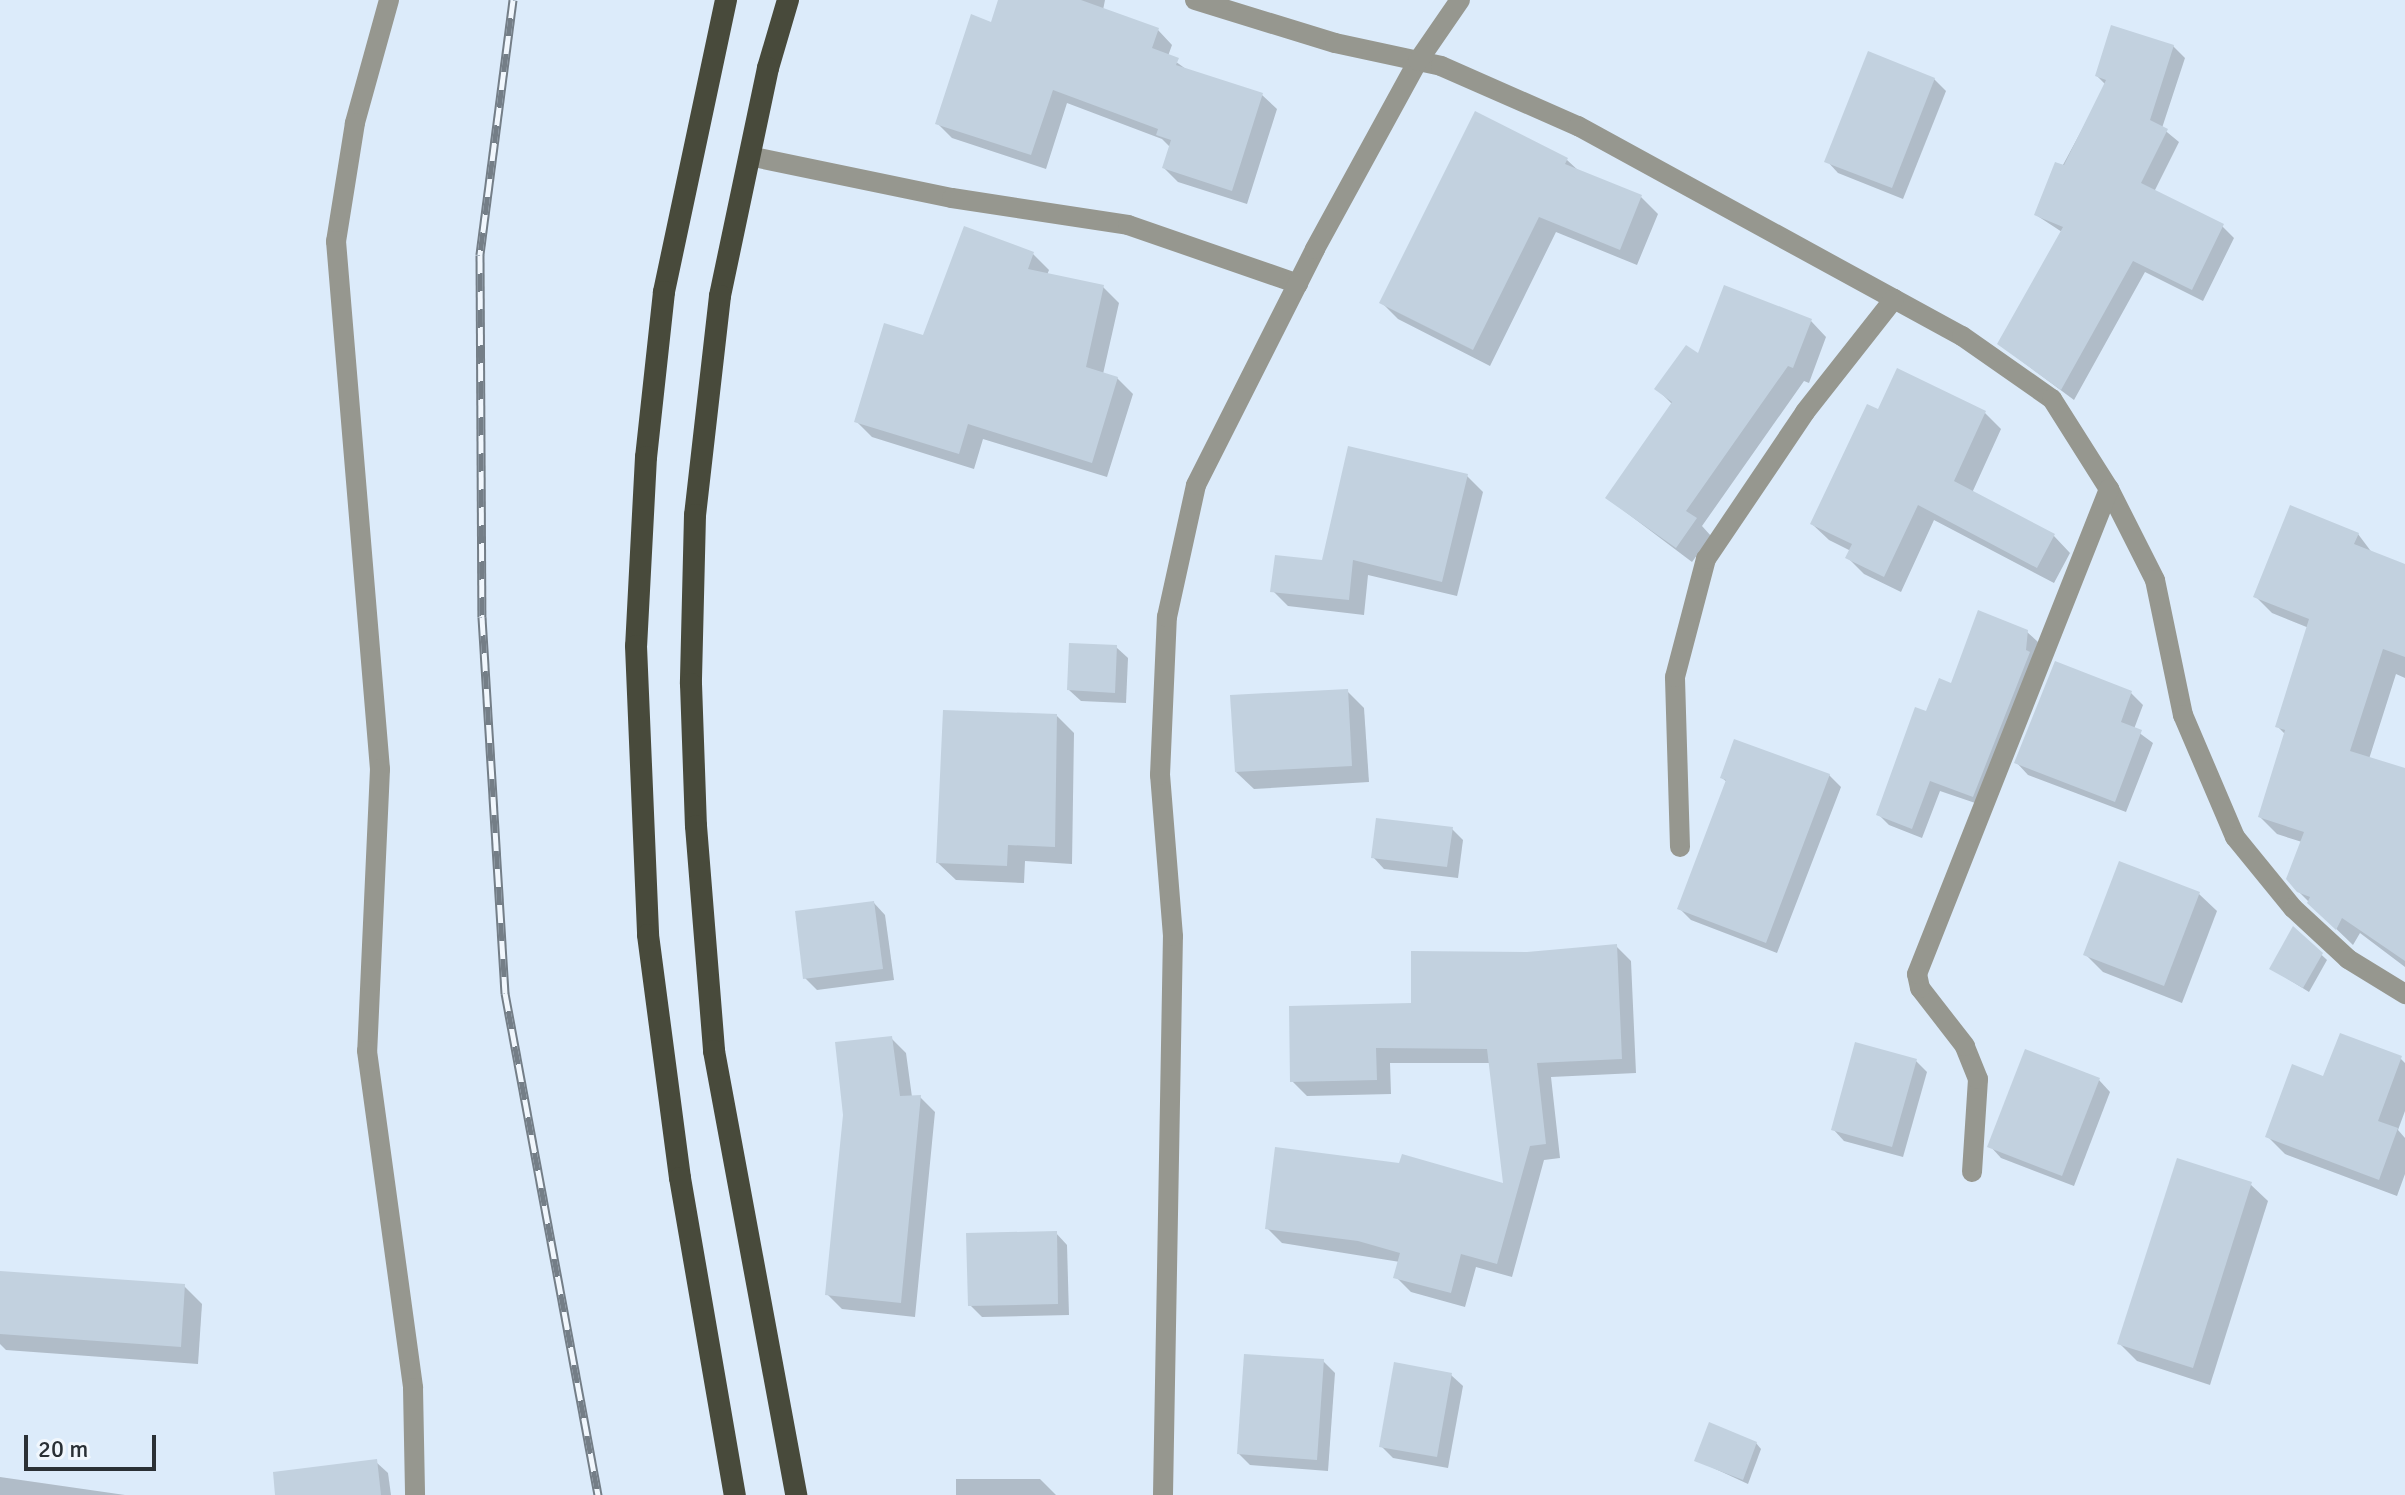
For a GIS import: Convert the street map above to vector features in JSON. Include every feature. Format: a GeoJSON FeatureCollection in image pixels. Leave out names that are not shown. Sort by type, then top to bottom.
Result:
{"type":"FeatureCollection","features":[{"type":"Feature","properties":{"kind":"highway"},"geometry":{"type":"LineString","coordinates":[[726,0],[664,292],[646,457],[636,646],[648,935],[680,1178],[735,1495]]}},
{"type":"Feature","properties":{"kind":"highway"},"geometry":{"type":"LineString","coordinates":[[788,0],[749,156],[720,296],[695,515],[696,826],[714,1051],[796,1495]]}},
{"type":"Feature","properties":{"kind":"street"},"geometry":{"type":"LineString","coordinates":[[389,0],[355,123],[336,241],[380,769],[367,1051],[413,1388],[415,1495]]}},
{"type":"Feature","properties":{"kind":"street"},"geometry":{"type":"LineString","coordinates":[[1195,0],[1335,43],[1441,66],[1578,126],[1962,336],[2052,399],[2109,489],[2155,580],[2183,715],[2235,837],[2293,908],[2348,959],[2405,994]]}},
{"type":"Feature","properties":{"kind":"street"},"geometry":{"type":"LineString","coordinates":[[1163,1495],[1173,936],[1160,775],[1167,617],[1196,485],[1298,284],[1418,61],[1460,0]]}},
{"type":"Feature","properties":{"kind":"street"},"geometry":{"type":"LineString","coordinates":[[749,156],[952,198],[1128,225],[1298,284]]}},
{"type":"Feature","properties":{"kind":"street"},"geometry":{"type":"LineString","coordinates":[[1680,847],[1675,677],[1706,559],[1805,412],[1894,299]]}},
{"type":"Feature","properties":{"kind":"street"},"geometry":{"type":"LineString","coordinates":[[1972,1172],[1978,1079],[1965,1046],[1920,988],[1917,974],[2109,489]]}},
{"type":"Feature","properties":{"kind":"building"},"geometry":{"type":"Polygon","coordinates":[[[998,0],[1081,0],[1159,28],[1152,48],[1179,58],[1176,65],[1263,93],[1232,191],[1162,168],[1171,140],[1156,135],[1158,129],[1053,90],[1031,155],[935,124],[971,14],[991,22],[998,0]]]}},
{"type":"Feature","properties":{"kind":"building"},"geometry":{"type":"Polygon","coordinates":[[[2111,25],[2174,45],[2150,120],[2168,129],[2141,183],[2224,224],[2192,290],[2133,261],[2061,390],[1997,344],[2063,227],[2034,215],[2055,162],[2064,165],[2106,80],[2095,76],[2111,25]]]}},
{"type":"Feature","properties":{"kind":"building"},"geometry":{"type":"Polygon","coordinates":[[[1868,51],[1935,78],[1892,188],[1824,162],[1868,51]]]}},
{"type":"Feature","properties":{"kind":"building"},"geometry":{"type":"Polygon","coordinates":[[[1475,111],[1568,158],[1565,164],[1642,195],[1620,250],[1539,217],[1473,350],[1379,303],[1475,111]]]}},
{"type":"Feature","properties":{"kind":"building"},"geometry":{"type":"Polygon","coordinates":[[[964,226],[1034,252],[1028,269],[1104,285],[1086,367],[1118,377],[1092,463],[968,424],[959,454],[854,422],[884,323],[923,335],[964,226]]]}},
{"type":"Feature","properties":{"kind":"building"},"geometry":{"type":"Polygon","coordinates":[[[1724,285],[1812,319],[1793,368],[1788,366],[1686,511],[1697,518],[1676,548],[1605,498],[1672,402],[1654,389],[1686,345],[1698,353],[1724,285]]]}},
{"type":"Feature","properties":{"kind":"building"},"geometry":{"type":"Polygon","coordinates":[[[1897,368],[1986,411],[1954,481],[2055,534],[2037,568],[1918,505],[1884,577],[1845,558],[1852,544],[1810,524],[1867,404],[1878,409],[1897,368]]]}},
{"type":"Feature","properties":{"kind":"building"},"geometry":{"type":"Polygon","coordinates":[[[1348,446],[1468,474],[1442,582],[1353,560],[1349,600],[1270,592],[1275,555],[1322,560],[1348,446]]]}},
{"type":"Feature","properties":{"kind":"building"},"geometry":{"type":"Polygon","coordinates":[[[2290,505],[2359,533],[2354,544],[2405,564],[2405,657],[2383,649],[2350,751],[2405,768],[2405,961],[2342,918],[2336,930],[2307,903],[2310,897],[2297,892],[2286,879],[2304,832],[2258,817],[2285,730],[2275,727],[2309,619],[2253,597],[2290,505]]]}},
{"type":"Feature","properties":{"kind":"building"},"geometry":{"type":"Polygon","coordinates":[[[1978,610],[2028,630],[2026,650],[2030,652],[1973,797],[1930,781],[1912,829],[1876,815],[1915,707],[1926,711],[1939,678],[1951,683],[1978,610]]]}},
{"type":"Feature","properties":{"kind":"building"},"geometry":{"type":"Polygon","coordinates":[[[1069,643],[1117,645],[1115,693],[1067,690],[1069,643]]]}},
{"type":"Feature","properties":{"kind":"building"},"geometry":{"type":"Polygon","coordinates":[[[2055,661],[2132,691],[2121,722],[2142,730],[2115,802],[2014,763],[2055,661]]]}},
{"type":"Feature","properties":{"kind":"building"},"geometry":{"type":"Polygon","coordinates":[[[1348,689],[1352,766],[1235,772],[1230,695],[1348,689]]]}},
{"type":"Feature","properties":{"kind":"building"},"geometry":{"type":"Polygon","coordinates":[[[943,710],[1057,714],[1055,847],[1008,845],[1007,866],[936,863],[943,710]]]}},
{"type":"Feature","properties":{"kind":"building"},"geometry":{"type":"Polygon","coordinates":[[[1734,739],[1830,774],[1766,943],[1677,909],[1726,780],[1720,778],[1734,739]]]}},
{"type":"Feature","properties":{"kind":"building"},"geometry":{"type":"Polygon","coordinates":[[[1376,818],[1453,827],[1447,867],[1371,858],[1376,818]]]}},
{"type":"Feature","properties":{"kind":"building"},"geometry":{"type":"Polygon","coordinates":[[[2119,861],[2200,892],[2164,986],[2083,955],[2119,861]]]}},
{"type":"Feature","properties":{"kind":"building"},"geometry":{"type":"Polygon","coordinates":[[[874,901],[883,969],[803,979],[795,911],[874,901]]]}},
{"type":"Feature","properties":{"kind":"building"},"geometry":{"type":"Polygon","coordinates":[[[2293,926],[2323,953],[2303,988],[2269,969],[2293,926]]]}},
{"type":"Feature","properties":{"kind":"building"},"geometry":{"type":"Polygon","coordinates":[[[1617,944],[1622,1059],[1537,1063],[1546,1144],[1530,1146],[1497,1264],[1461,1254],[1451,1293],[1393,1278],[1400,1253],[1358,1241],[1265,1229],[1275,1147],[1399,1163],[1402,1154],[1503,1183],[1487,1049],[1376,1048],[1377,1080],[1290,1082],[1289,1006],[1411,1003],[1411,951],[1527,952],[1617,944]]]}},
{"type":"Feature","properties":{"kind":"building"},"geometry":{"type":"Polygon","coordinates":[[[2340,1033],[2402,1056],[2378,1121],[2398,1128],[2379,1180],[2265,1137],[2292,1064],[2323,1076],[2340,1033]]]}},
{"type":"Feature","properties":{"kind":"building"},"geometry":{"type":"Polygon","coordinates":[[[892,1036],[900,1096],[921,1095],[901,1303],[825,1295],[843,1115],[835,1042],[892,1036]]]}},
{"type":"Feature","properties":{"kind":"building"},"geometry":{"type":"Polygon","coordinates":[[[1855,1042],[1917,1059],[1892,1147],[1831,1130],[1855,1042]]]}},
{"type":"Feature","properties":{"kind":"building"},"geometry":{"type":"Polygon","coordinates":[[[2025,1049],[2100,1078],[2062,1176],[1987,1147],[2025,1049]]]}},
{"type":"Feature","properties":{"kind":"building"},"geometry":{"type":"Polygon","coordinates":[[[2177,1158],[2252,1182],[2193,1368],[2117,1344],[2177,1158]]]}},
{"type":"Feature","properties":{"kind":"building"},"geometry":{"type":"Polygon","coordinates":[[[1057,1231],[1058,1304],[968,1306],[966,1233],[1057,1231]]]}},
{"type":"Feature","properties":{"kind":"building"},"geometry":{"type":"Polygon","coordinates":[[[0,1271],[185,1284],[181,1347],[0,1334],[0,1271]]]}},
{"type":"Feature","properties":{"kind":"building"},"geometry":{"type":"Polygon","coordinates":[[[1244,1354],[1324,1359],[1317,1460],[1237,1454],[1244,1354]]]}},
{"type":"Feature","properties":{"kind":"building"},"geometry":{"type":"Polygon","coordinates":[[[1394,1362],[1452,1373],[1437,1457],[1379,1447],[1394,1362]]]}},
{"type":"Feature","properties":{"kind":"building"},"geometry":{"type":"Polygon","coordinates":[[[1709,1422],[1757,1442],[1743,1480],[1694,1461],[1709,1422]]]}},
{"type":"Feature","properties":{"kind":"building"},"geometry":{"type":"Polygon","coordinates":[[[377,1459],[381,1495],[275,1495],[273,1472],[377,1459]]]}},
{"type":"Feature","properties":{"kind":"railway"},"geometry":{"type":"LineString","coordinates":[[513,0],[480,255],[482,617],[505,993],[598,1495]]}}]}
